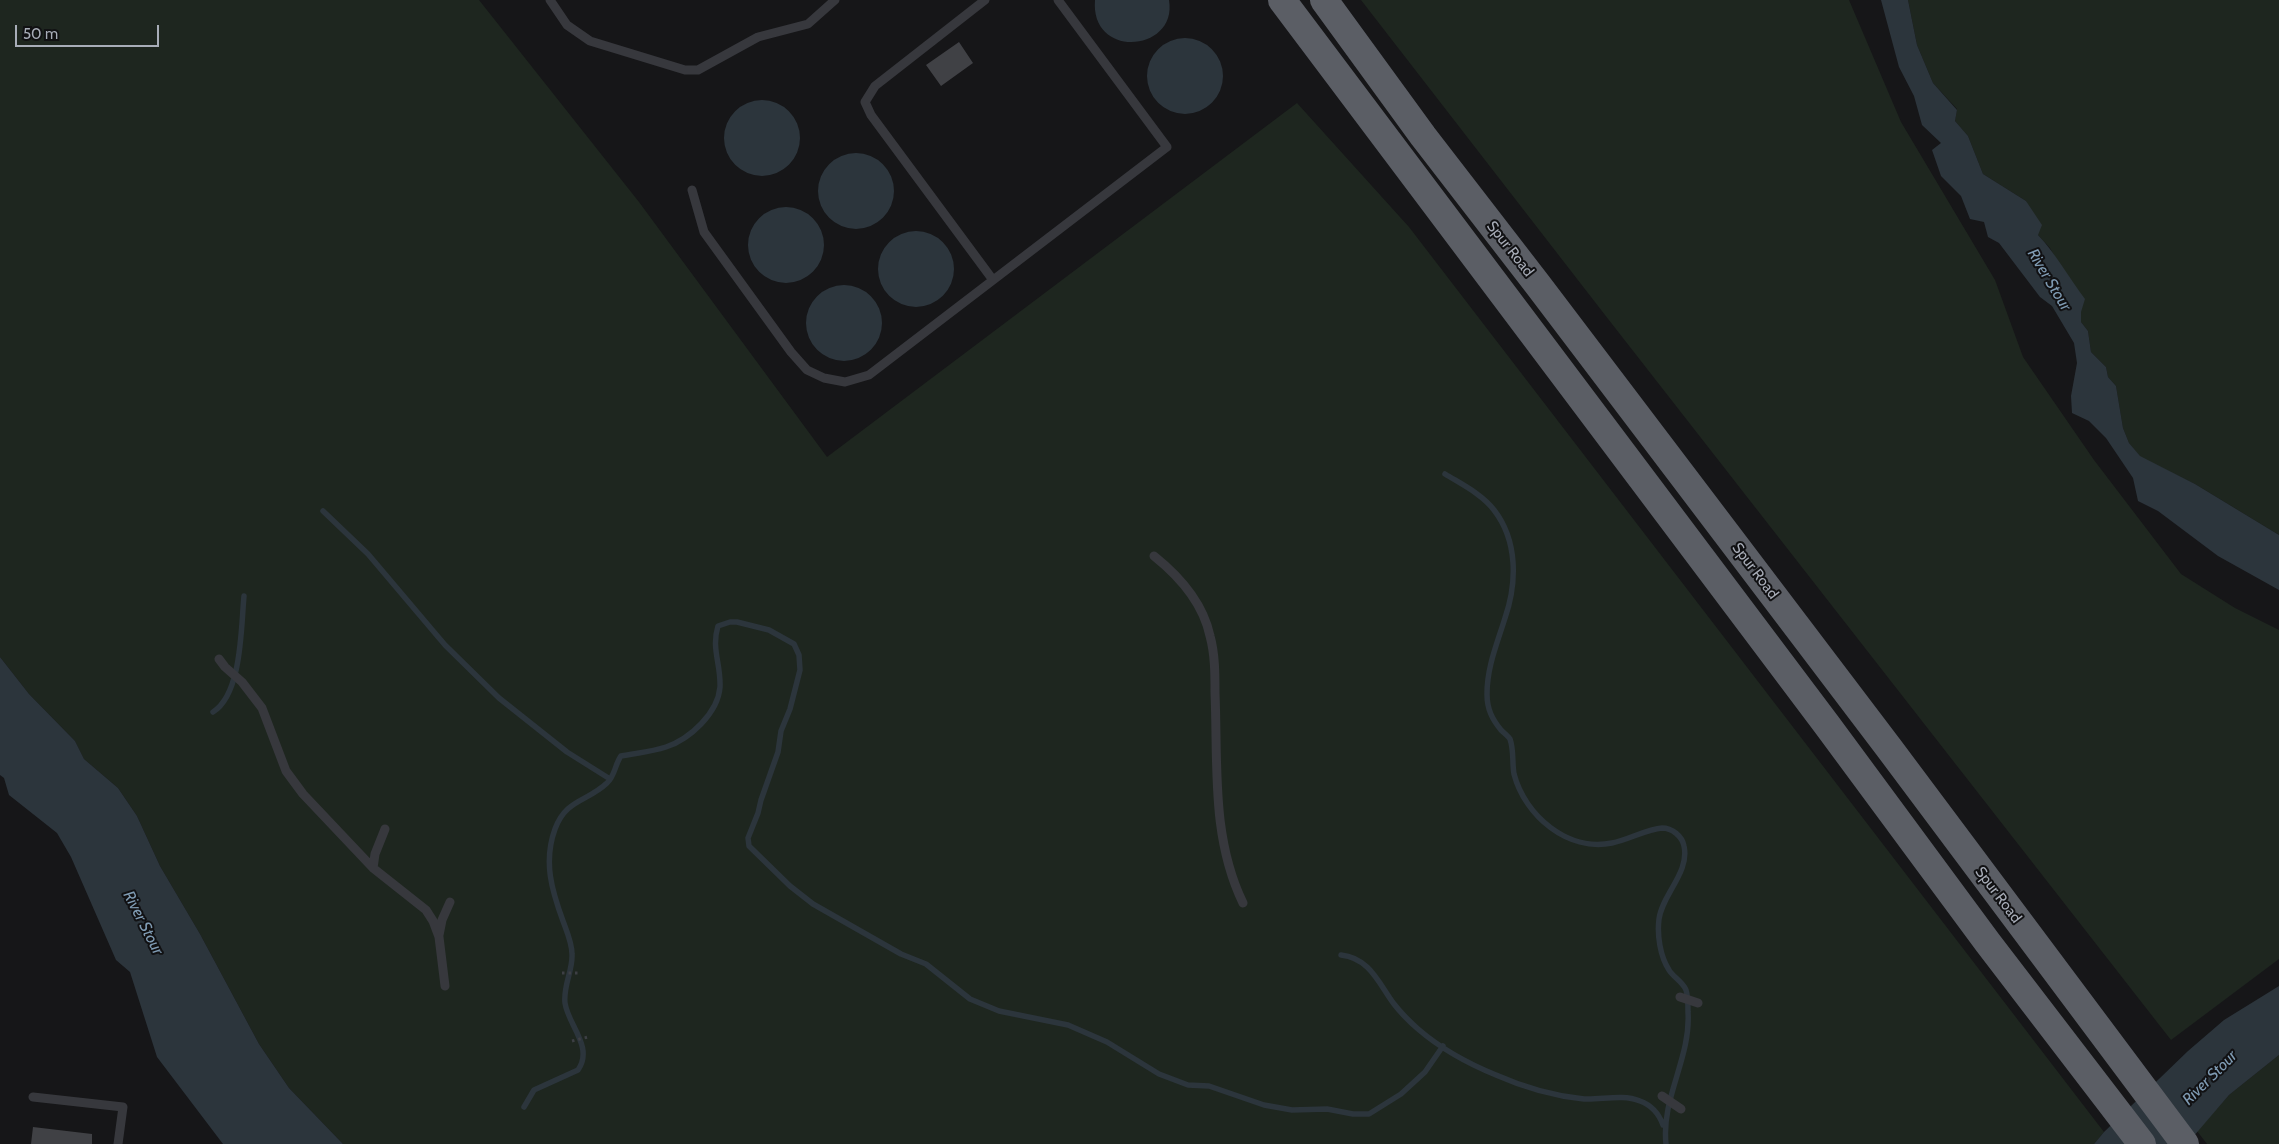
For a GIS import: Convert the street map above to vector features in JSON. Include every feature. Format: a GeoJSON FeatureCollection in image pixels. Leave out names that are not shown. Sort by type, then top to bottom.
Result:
{"type":"FeatureCollection","features":[{"type":"Feature","properties":{"kind":"highway"},"geometry":{"type":"LineString","coordinates":[[1282,0],[2142,1144]]}},
{"type":"Feature","properties":{"kind":"highway","name":"Spur Road"},"geometry":{"type":"LineString","coordinates":[[1324,0],[1423,136],[1538,284],[2184,1144]]}},
{"type":"Feature","properties":{"kind":"lane"},"geometry":{"type":"LineString","coordinates":[[550,0],[567,26],[590,40],[685,70],[698,70],[758,37],[808,24],[827,5],[835,0]]}},
{"type":"Feature","properties":{"kind":"lane"},"geometry":{"type":"LineString","coordinates":[[985,0],[875,86],[865,102],[871,115],[994,280]]}},
{"type":"Feature","properties":{"kind":"lane"},"geometry":{"type":"LineString","coordinates":[[692,190],[704,232],[806,370],[824,378],[845,382],[869,374],[1167,147],[1058,0]]}},
{"type":"Feature","properties":{"kind":"lane"},"geometry":{"type":"LineString","coordinates":[[1154,556],[1170,569],[1189,592],[1198,606],[1211,636],[1216,708],[1216,771],[1222,844],[1234,885],[1243,903]]}},
{"type":"Feature","properties":{"kind":"lane"},"geometry":{"type":"LineString","coordinates":[[222,663],[242,682],[262,708],[286,771],[303,794],[373,868],[426,910],[433,921],[439,937],[445,986]]}},
{"type":"Feature","properties":{"kind":"lane"},"geometry":{"type":"LineString","coordinates":[[373,868],[375,854],[385,829]]}},
{"type":"Feature","properties":{"kind":"lane"},"geometry":{"type":"LineString","coordinates":[[439,937],[442,920],[450,902]]}},
{"type":"Feature","properties":{"kind":"lane"},"geometry":{"type":"LineString","coordinates":[[1680,997],[1698,1003]]}},
{"type":"Feature","properties":{"kind":"lane"},"geometry":{"type":"LineString","coordinates":[[1662,1096],[1681,1109]]}},
{"type":"Feature","properties":{"kind":"lane"},"geometry":{"type":"LineString","coordinates":[[34,1097],[123,1107],[118,1144]]}},
{"type":"Feature","properties":{"kind":"path"},"geometry":{"type":"LineString","coordinates":[[562,973],[578,973]]}},
{"type":"Feature","properties":{"kind":"path"},"geometry":{"type":"LineString","coordinates":[[572,1041],[588,1037]]}},
{"type":"Feature","properties":{"kind":"shaded area"},"geometry":{"type":"Polygon","coordinates":[[[0,0],[479,0],[639,202],[827,457],[1297,103],[1409,227],[2104,1132],[2094,1144],[343,1144],[289,1088],[259,1044],[200,934],[160,866],[137,816],[118,788],[84,759],[75,741],[29,694],[0,657],[0,0]]]}},
{"type":"Feature","properties":{"kind":"shaded area"},"geometry":{"type":"Polygon","coordinates":[[[1361,0],[1849,0],[1901,122],[1995,280],[2023,357],[2094,460],[2181,574],[2235,608],[2279,630],[2279,959],[2171,1040],[1361,0]]]}},
{"type":"Feature","properties":{"kind":"shaded area"},"geometry":{"type":"Polygon","coordinates":[[[1908,0],[2279,0],[2279,535],[2195,484],[2140,457],[2129,443],[2123,428],[2116,386],[2108,377],[2106,367],[2091,352],[2088,331],[2081,322],[2081,312],[2060,266],[2050,248],[2038,235],[2026,201],[1983,174],[1968,136],[1955,121],[1957,109],[1933,83],[1917,45],[1908,0]]]}},
{"type":"Feature","properties":{"kind":"shaded area"},"geometry":{"type":"Polygon","coordinates":[[[2279,1055],[2279,1144],[2207,1144],[2197,1131],[2229,1095],[2279,1055]]]}},
{"type":"Feature","properties":{"kind":"water"},"geometry":{"type":"Polygon","coordinates":[[[1095,0],[1169,0],[1168,17],[1161,30],[1148,39],[1134,42],[1119,40],[1106,33],[1097,19],[1095,0]]]}},
{"type":"Feature","properties":{"kind":"water","name":"River Stour"},"geometry":{"type":"Polygon","coordinates":[[[1881,0],[1908,0],[1917,45],[1933,83],[1957,110],[1955,121],[1968,136],[1983,174],[2026,201],[2042,225],[2038,235],[2057,258],[2085,299],[2081,312],[2081,322],[2088,331],[2091,352],[2106,367],[2108,377],[2116,386],[2123,428],[2129,443],[2140,456],[2195,484],[2279,535],[2279,590],[2218,556],[2158,511],[2138,501],[2133,478],[2106,438],[2089,421],[2072,413],[2071,396],[2077,363],[2074,343],[2052,306],[2040,297],[1999,243],[1988,237],[1984,222],[1970,219],[1961,196],[1941,176],[1932,150],[1941,143],[1922,125],[1914,96],[1899,67],[1881,0]]]}},
{"type":"Feature","properties":{"kind":"water"},"geometry":{"type":"Polygon","coordinates":[[[1185,38],[1199,41],[1212,49],[1220,62],[1223,76],[1220,90],[1212,103],[1199,111],[1185,114],[1171,111],[1158,103],[1150,90],[1147,76],[1150,62],[1158,49],[1171,41],[1185,38]]]}},
{"type":"Feature","properties":{"kind":"water"},"geometry":{"type":"Polygon","coordinates":[[[762,100],[776,103],[789,111],[797,124],[800,138],[797,152],[789,165],[776,173],[762,176],[748,173],[735,165],[727,152],[724,138],[727,124],[735,111],[748,103],[762,100]]]}},
{"type":"Feature","properties":{"kind":"water"},"geometry":{"type":"Polygon","coordinates":[[[856,153],[870,156],[883,164],[891,177],[894,191],[891,205],[883,218],[870,226],[856,229],[842,226],[829,218],[821,205],[818,191],[821,177],[829,164],[842,156],[856,153]]]}},
{"type":"Feature","properties":{"kind":"water"},"geometry":{"type":"Polygon","coordinates":[[[786,207],[800,210],[813,218],[821,231],[824,245],[821,259],[813,272],[800,280],[786,283],[772,280],[759,272],[751,259],[748,245],[751,231],[759,218],[772,210],[786,207]]]}},
{"type":"Feature","properties":{"kind":"water"},"geometry":{"type":"Polygon","coordinates":[[[916,231],[930,234],[943,242],[951,255],[954,269],[951,283],[943,296],[930,304],[916,307],[902,304],[889,296],[881,283],[878,269],[881,255],[889,242],[902,234],[916,231]]]}},
{"type":"Feature","properties":{"kind":"water"},"geometry":{"type":"Polygon","coordinates":[[[844,285],[858,288],[871,296],[879,309],[882,323],[879,337],[871,350],[858,358],[844,361],[830,358],[817,350],[809,337],[806,323],[809,309],[817,296],[830,288],[844,285]]]}},
{"type":"Feature","properties":{"kind":"water","name":"River Stour"},"geometry":{"type":"Polygon","coordinates":[[[0,657],[29,694],[75,741],[84,759],[118,788],[137,816],[160,866],[200,934],[259,1044],[289,1088],[343,1144],[223,1144],[157,1057],[130,972],[116,960],[71,857],[57,833],[9,795],[4,778],[0,775],[0,657]]]}},
{"type":"Feature","properties":{"kind":"water","name":"River Stour"},"geometry":{"type":"Polygon","coordinates":[[[2279,986],[2279,1055],[2229,1095],[2187,1144],[2094,1144],[2188,1051],[2224,1020],[2279,986]]]}},
{"type":"Feature","properties":{"kind":"building"},"geometry":{"type":"Polygon","coordinates":[[[959,42],[973,63],[941,86],[926,65],[959,42]]]}},
{"type":"Feature","properties":{"kind":"building"},"geometry":{"type":"Polygon","coordinates":[[[33,1127],[92,1134],[92,1144],[31,1144],[33,1127]]]}},
{"type":"Feature","properties":{"kind":"waterway"},"geometry":{"type":"LineString","coordinates":[[1445,474],[1484,499],[1494,510],[1508,535],[1513,562],[1512,591],[1491,665],[1487,684],[1487,699],[1493,718],[1510,739],[1514,774],[1528,804],[1538,817],[1551,828],[1580,842],[1612,843],[1650,830],[1662,828],[1673,831],[1683,842],[1685,856],[1683,865],[1661,910],[1658,925],[1663,958],[1671,973],[1685,987],[1688,1004],[1688,1029],[1668,1110],[1666,1144]]}},
{"type":"Feature","properties":{"kind":"waterway"},"geometry":{"type":"LineString","coordinates":[[323,511],[368,554],[445,645],[499,698],[567,752],[610,779]]}},
{"type":"Feature","properties":{"kind":"waterway"},"geometry":{"type":"LineString","coordinates":[[213,712],[223,703],[230,691],[235,676],[241,642],[244,596]]}},
{"type":"Feature","properties":{"kind":"waterway"},"geometry":{"type":"LineString","coordinates":[[524,1107],[534,1090],[578,1070],[583,1053],[582,1044],[565,1003],[565,990],[571,966],[572,950],[555,899],[550,876],[551,841],[555,829],[560,819],[571,806],[610,780],[621,756],[666,747],[684,738],[701,724],[714,706],[720,687],[716,649],[718,626],[730,622],[769,630],[794,644],[799,655],[800,670],[790,709],[781,731],[778,752],[748,838],[749,846],[790,886],[813,904],[901,954],[926,964],[970,999],[999,1011],[1068,1025],[1107,1042],[1159,1074],[1188,1085],[1209,1086],[1264,1105],[1292,1110],[1327,1109],[1353,1114],[1369,1114],[1401,1094],[1425,1072],[1443,1046]]}},
{"type":"Feature","properties":{"kind":"waterway"},"geometry":{"type":"LineString","coordinates":[[1341,955],[1351,957],[1367,967],[1394,1004],[1412,1023],[1436,1043],[1465,1061],[1506,1079],[1550,1093],[1584,1099],[1626,1098],[1640,1101],[1654,1110],[1663,1125]]}}]}
